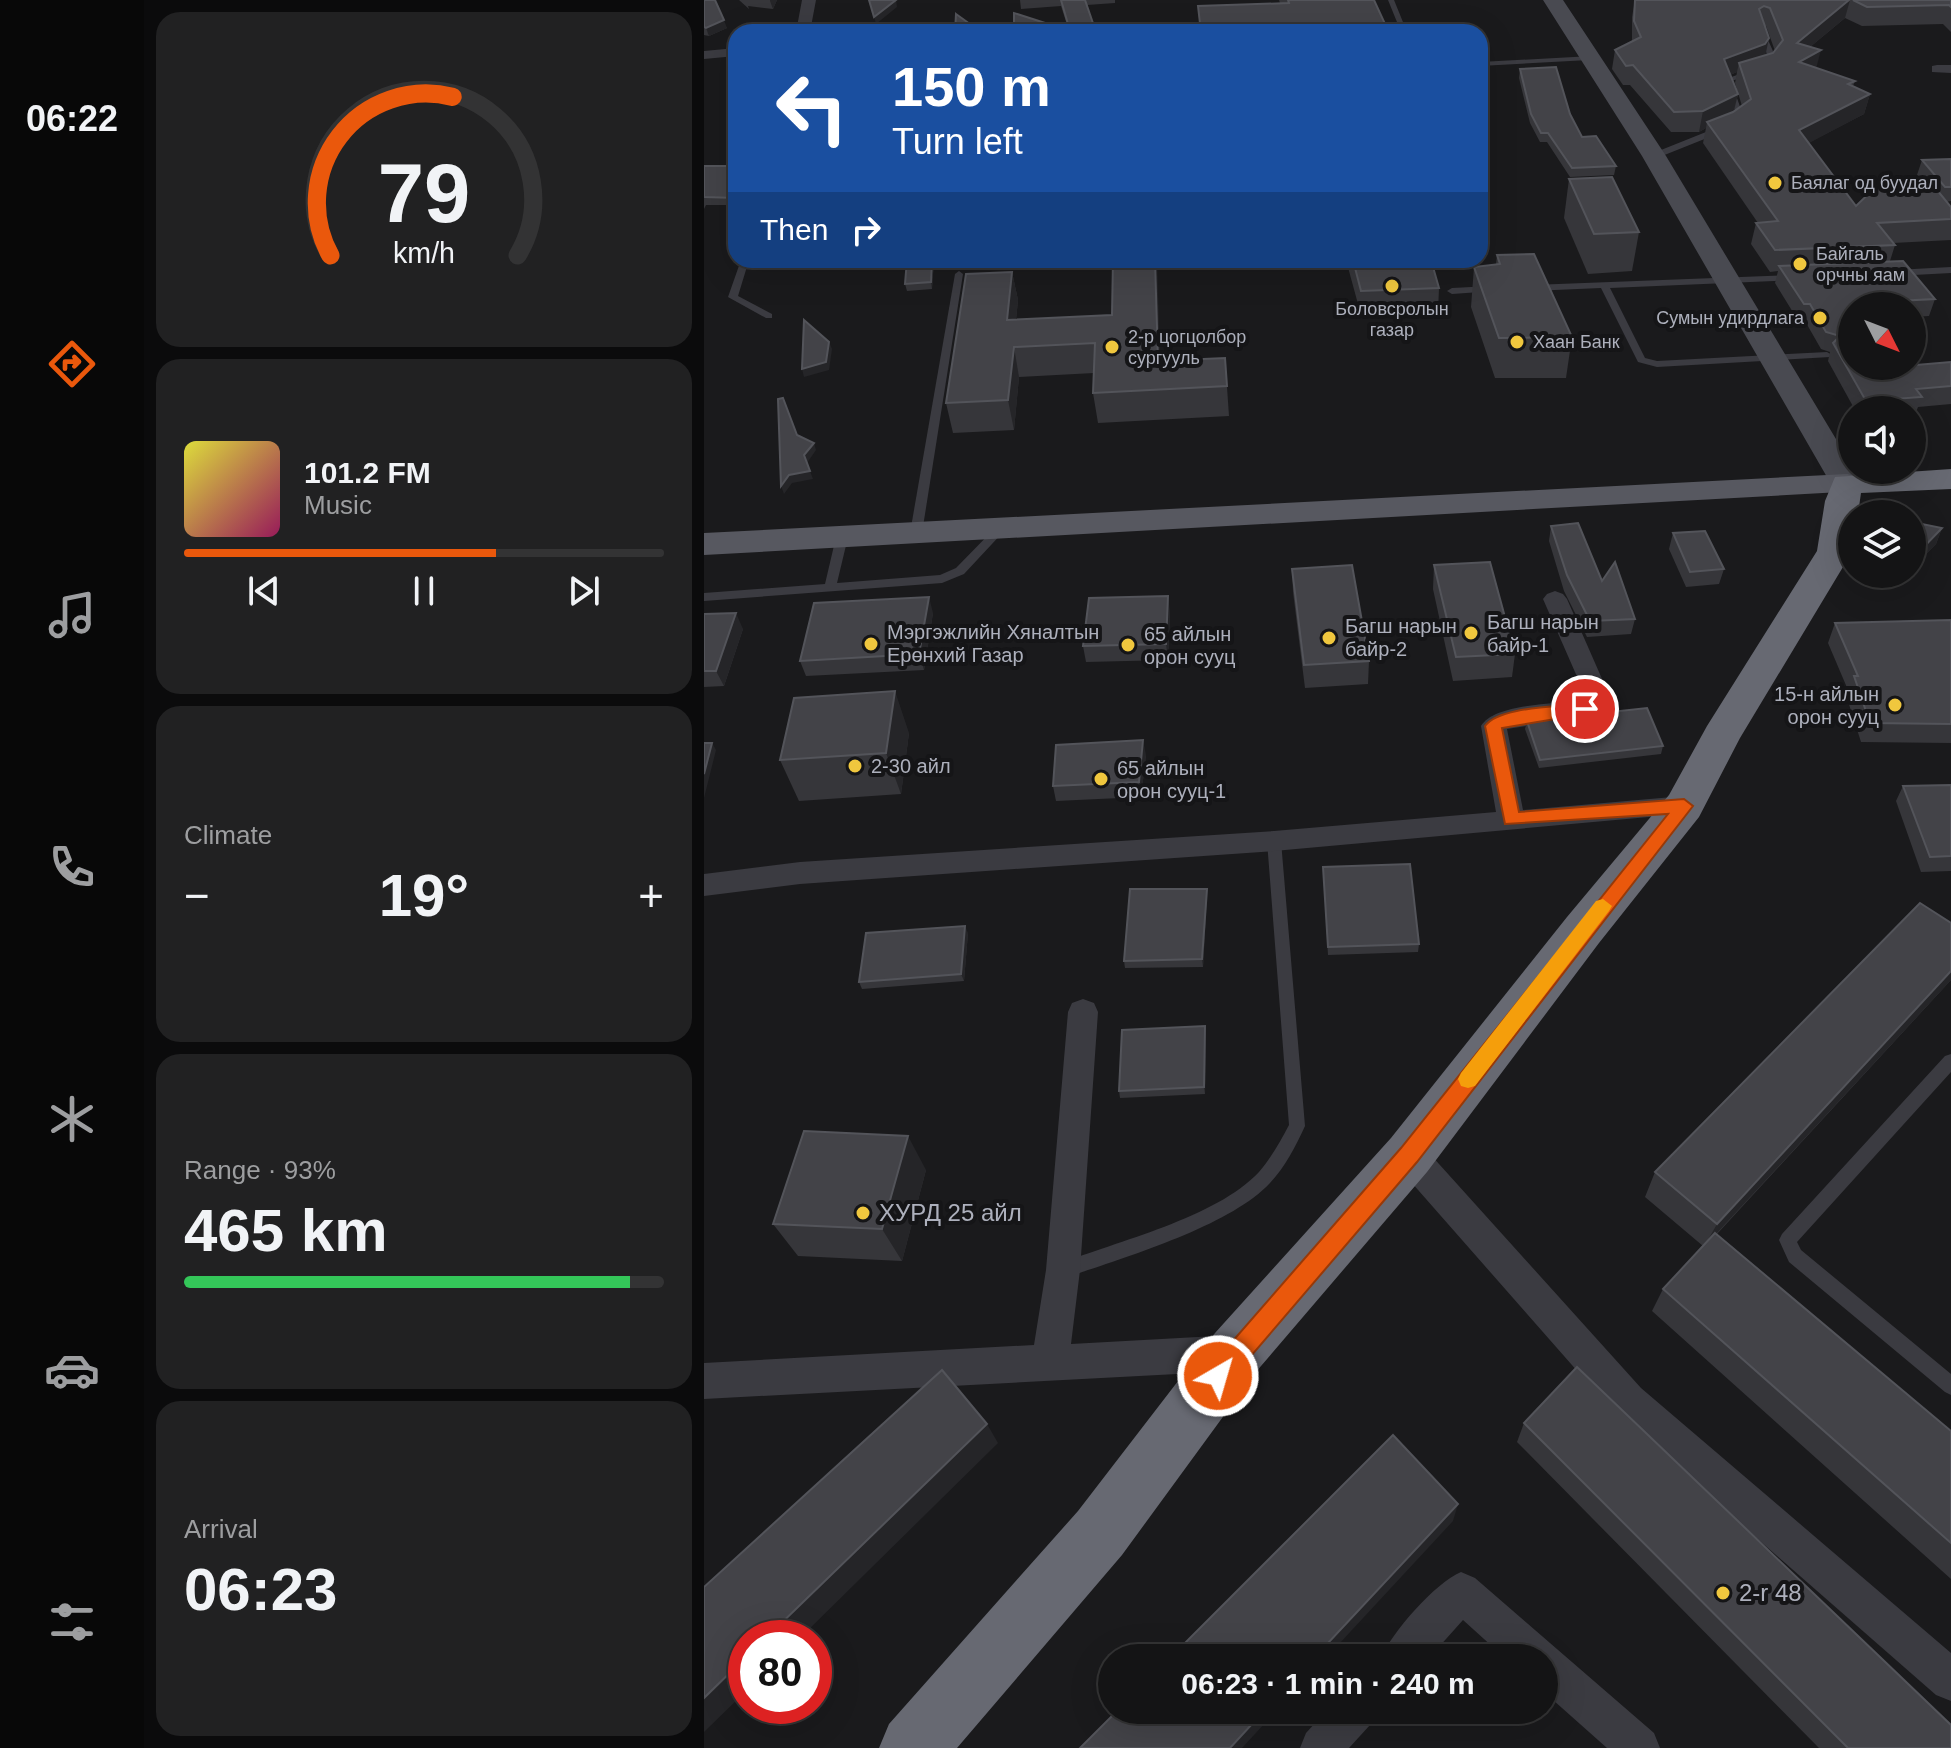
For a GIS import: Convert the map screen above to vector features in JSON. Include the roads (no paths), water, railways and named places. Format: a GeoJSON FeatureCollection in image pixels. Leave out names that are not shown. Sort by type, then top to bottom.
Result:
{"type":"FeatureCollection","features":[{"type":"Feature","properties":{"kind":"highway"},"geometry":{"type":"LineString","coordinates":[[1926,480],[1951,479]]}},
{"type":"Feature","properties":{"kind":"highway"},"geometry":{"type":"LineString","coordinates":[[913,1748],[1100,1533],[1235,1353],[1409,1155],[1583,930],[1684,806],[1721,736],[1835,551],[1840,527],[1840,504],[1847,484]]}},
{"type":"Feature","properties":{"kind":"main road"},"geometry":{"type":"LineString","coordinates":[[704,544],[1847,484]]}},
{"type":"Feature","properties":{"kind":"street"},"geometry":{"type":"LineString","coordinates":[[804,24],[809,0]]}},
{"type":"Feature","properties":{"kind":"street"},"geometry":{"type":"LineString","coordinates":[[1553,0],[1654,156],[1838,469]]}},
{"type":"Feature","properties":{"kind":"street"},"geometry":{"type":"LineString","coordinates":[[704,55],[728,53]]}},
{"type":"Feature","properties":{"kind":"street"},"geometry":{"type":"LineString","coordinates":[[1511,819],[1494,726],[1501,720],[1585,709],[1593,700],[1594,688],[1555,599]]}},
{"type":"Feature","properties":{"kind":"street"},"geometry":{"type":"LineString","coordinates":[[704,885],[831,871],[1274,841],[1684,806]]}},
{"type":"Feature","properties":{"kind":"street"},"geometry":{"type":"LineString","coordinates":[[1050,1363],[1063,1270],[1083,1012]]}},
{"type":"Feature","properties":{"kind":"street"},"geometry":{"type":"LineString","coordinates":[[1409,1155],[1628,1401],[1951,1680]]}},
{"type":"Feature","properties":{"kind":"street"},"geometry":{"type":"LineString","coordinates":[[704,1381],[1235,1353]]}},
{"type":"Feature","properties":{"kind":"street"},"geometry":{"type":"LineString","coordinates":[[1415,1644],[1461,1592],[1520,1644]]}},
{"type":"Feature","properties":{"kind":"street"},"geometry":{"type":"LineString","coordinates":[[1558,1677],[1639,1748]]}},
{"type":"Feature","properties":{"kind":"street"},"geometry":{"type":"LineString","coordinates":[[1321,1748],[1342,1724]]}},
{"type":"Feature","properties":{"kind":"lane"},"geometry":{"type":"LineString","coordinates":[[1391,0],[1401,24]]}},
{"type":"Feature","properties":{"kind":"lane"},"geometry":{"type":"LineString","coordinates":[[1654,156],[1724,128],[1741,116],[1727,80],[1765,68],[1772,58],[1761,29]]}},
{"type":"Feature","properties":{"kind":"lane"},"geometry":{"type":"LineString","coordinates":[[1488,64],[1589,58]]}},
{"type":"Feature","properties":{"kind":"lane"},"geometry":{"type":"LineString","coordinates":[[742,268],[733,297],[769,316]]}},
{"type":"Feature","properties":{"kind":"lane"},"geometry":{"type":"LineString","coordinates":[[1876,274],[1951,270]]}},
{"type":"Feature","properties":{"kind":"lane"},"geometry":{"type":"LineString","coordinates":[[916,533],[959,274]]}},
{"type":"Feature","properties":{"kind":"lane"},"geometry":{"type":"LineString","coordinates":[[1521,275],[1528,288],[1802,277]]}},
{"type":"Feature","properties":{"kind":"lane"},"geometry":{"type":"LineString","coordinates":[[1605,286],[1641,360],[1657,364],[1827,355]]}},
{"type":"Feature","properties":{"kind":"lane"},"geometry":{"type":"LineString","coordinates":[[1452,291],[1498,289]]}},
{"type":"Feature","properties":{"kind":"lane"},"geometry":{"type":"LineString","coordinates":[[704,597],[942,579],[960,571],[1001,528]]}},
{"type":"Feature","properties":{"kind":"lane"},"geometry":{"type":"LineString","coordinates":[[830,588],[842,537]]}},
{"type":"Feature","properties":{"kind":"lane"},"geometry":{"type":"LineString","coordinates":[[1063,1270],[1198,1218],[1251,1190],[1283,1155],[1297,1126],[1274,841]]}},
{"type":"Feature","properties":{"kind":"lane"},"geometry":{"type":"LineString","coordinates":[[1951,1061],[1788,1240],[1795,1256],[1951,1386]]}},
{"type":"Feature","properties":{"kind":"place","name":"Баялаг од буудал"},"geometry":{"type":"Point","coordinates":[1775,183]}},
{"type":"Feature","properties":{"kind":"place","name":"Байгаль орчны яам"},"geometry":{"type":"Point","coordinates":[1800,264]}},
{"type":"Feature","properties":{"kind":"place","name":"Боловсролын газар"},"geometry":{"type":"Point","coordinates":[1392,286]}},
{"type":"Feature","properties":{"kind":"place","name":"Сумын удирдлага"},"geometry":{"type":"Point","coordinates":[1820,318]}},
{"type":"Feature","properties":{"kind":"place","name":"Хаан Банк"},"geometry":{"type":"Point","coordinates":[1517,342]}},
{"type":"Feature","properties":{"kind":"place","name":"2-р цогцолбор сургууль"},"geometry":{"type":"Point","coordinates":[1112,347]}},
{"type":"Feature","properties":{"kind":"place","name":"Багш нарын байр-1"},"geometry":{"type":"Point","coordinates":[1471,633]}},
{"type":"Feature","properties":{"kind":"place","name":"Багш нарын байр-2"},"geometry":{"type":"Point","coordinates":[1329,638]}},
{"type":"Feature","properties":{"kind":"place","name":"Мэргэжлийн Хяналтын Ерөнхий Газар"},"geometry":{"type":"Point","coordinates":[871,644]}},
{"type":"Feature","properties":{"kind":"place","name":"65 айлын орон сууц"},"geometry":{"type":"Point","coordinates":[1128,645]}},
{"type":"Feature","properties":{"kind":"place","name":"15-н айлын орон сууц"},"geometry":{"type":"Point","coordinates":[1895,705]}},
{"type":"Feature","properties":{"kind":"place","name":"2-30 айл"},"geometry":{"type":"Point","coordinates":[855,766]}},
{"type":"Feature","properties":{"kind":"place","name":"65 айлын орон сууц-1"},"geometry":{"type":"Point","coordinates":[1101,779]}},
{"type":"Feature","properties":{"kind":"place","name":"ХУРД 25 айл"},"geometry":{"type":"Point","coordinates":[863,1213]}},
{"type":"Feature","properties":{"kind":"place","name":"2-r 48"},"geometry":{"type":"Point","coordinates":[1723,1593]}}]}
